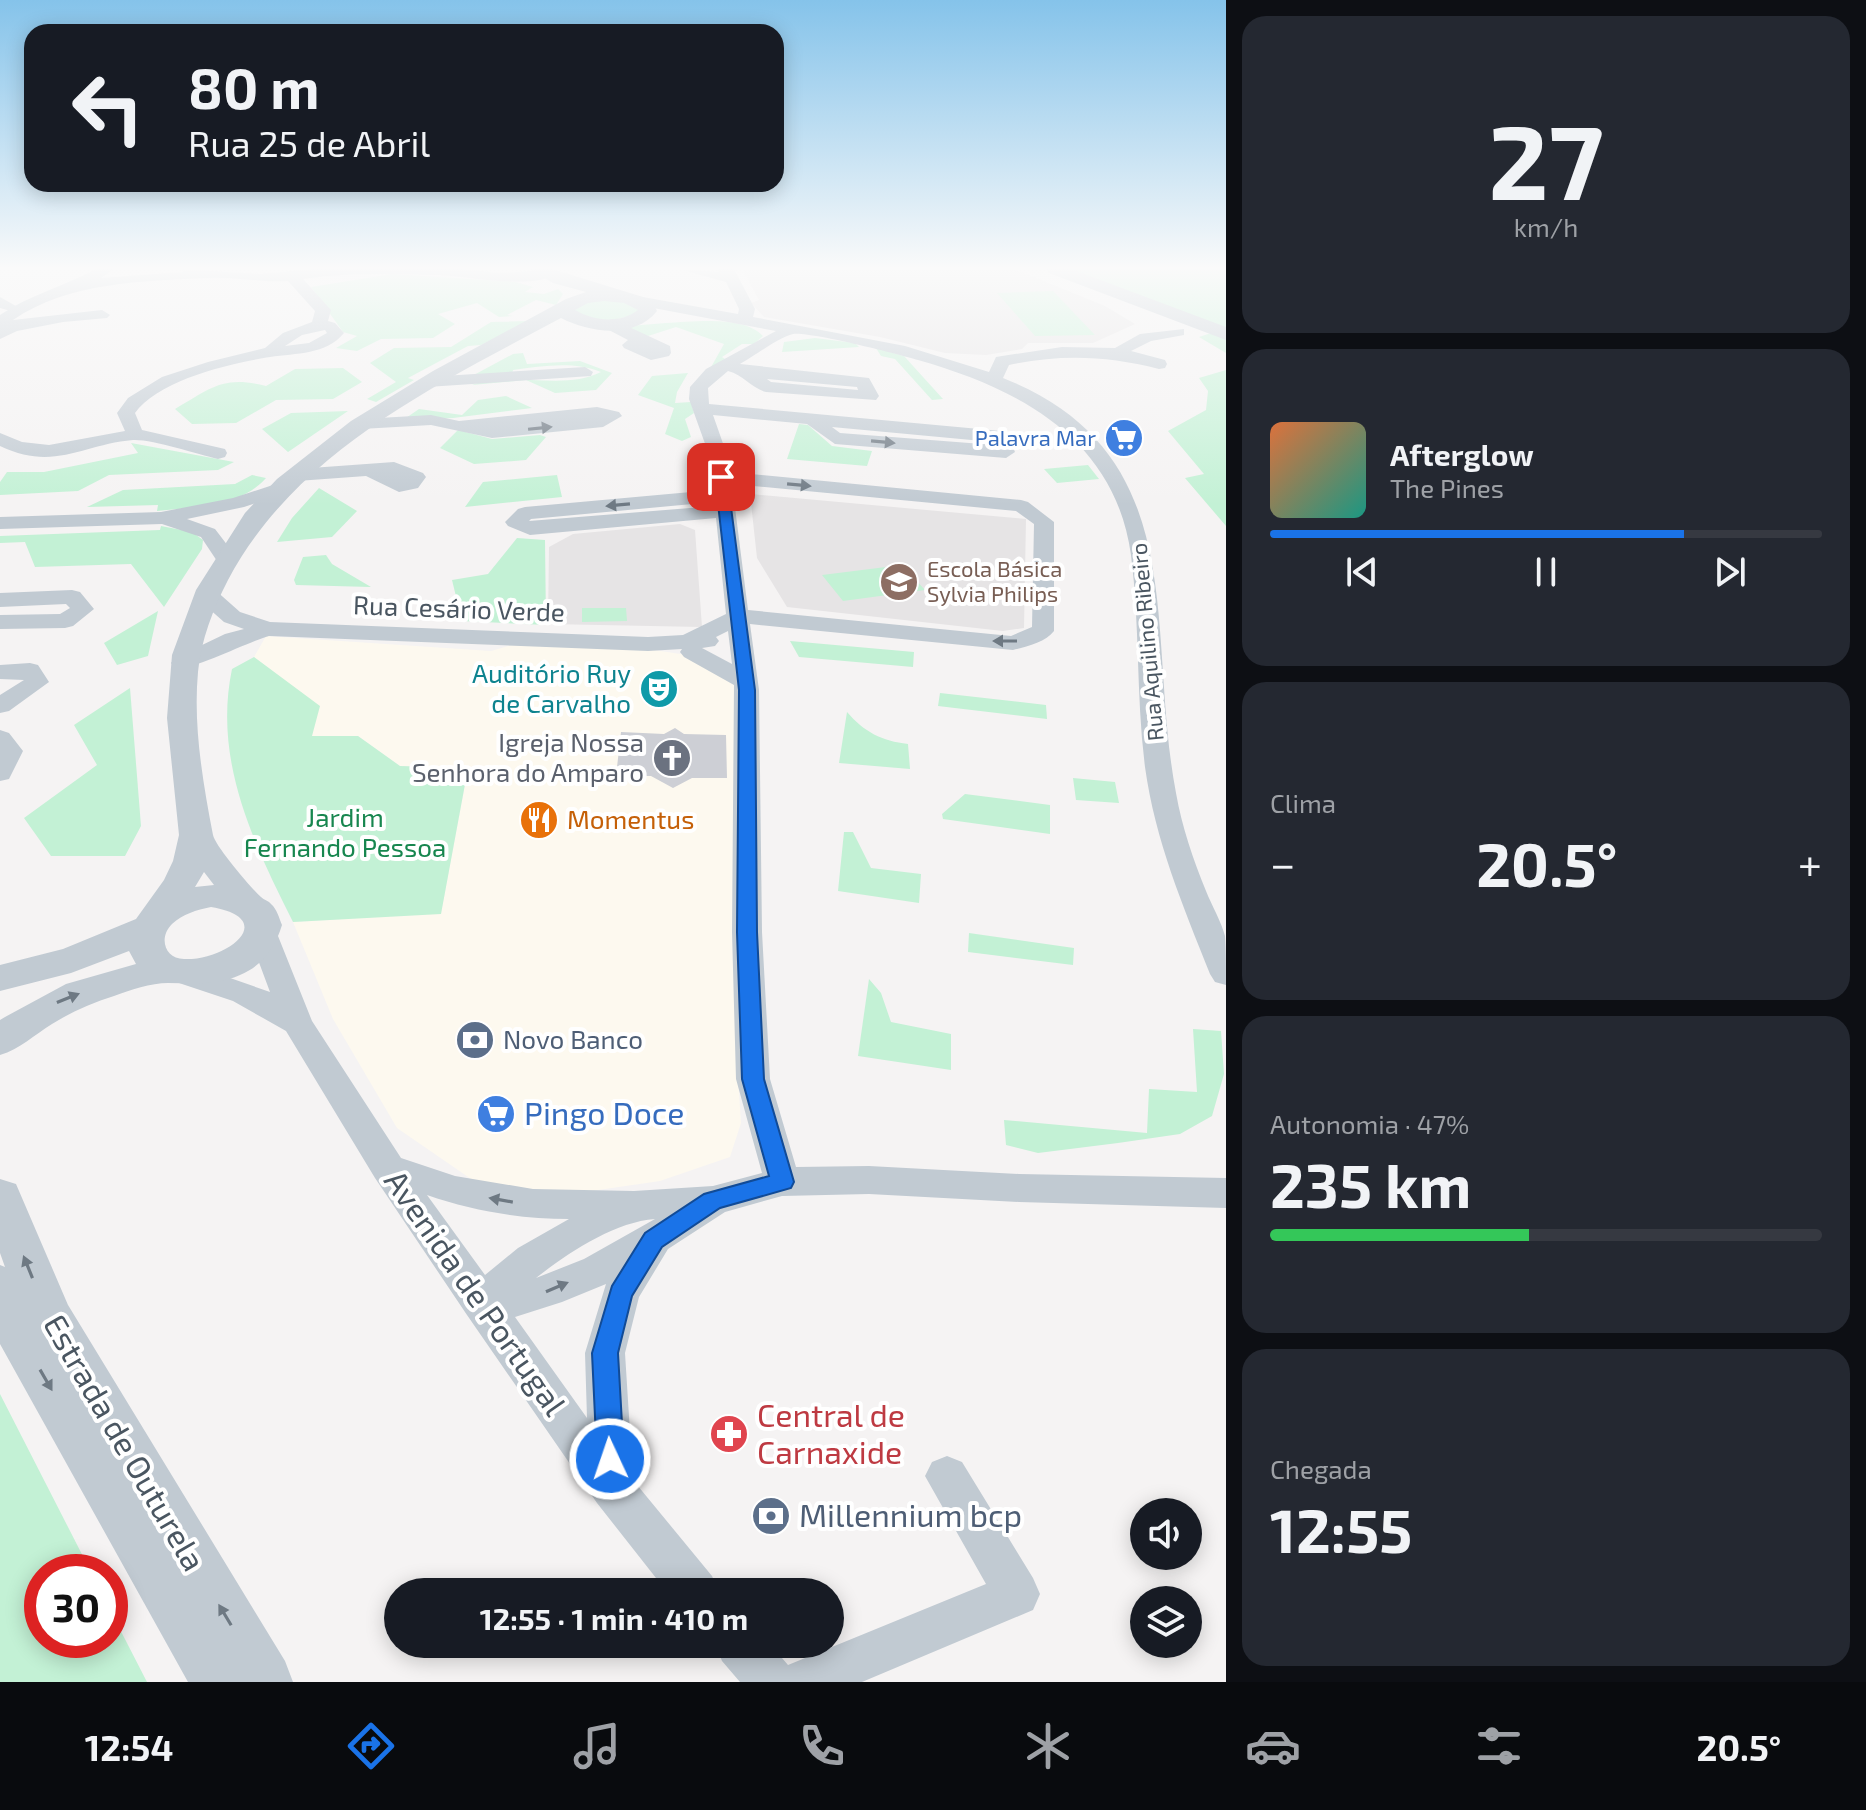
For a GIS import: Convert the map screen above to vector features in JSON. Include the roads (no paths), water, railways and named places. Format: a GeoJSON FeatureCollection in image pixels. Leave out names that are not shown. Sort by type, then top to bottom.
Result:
{"type":"FeatureCollection","features":[{"type":"Feature","properties":{"kind":"street"},"geometry":{"type":"LineString","coordinates":[[135,434],[126,413],[129,405],[150,389],[184,375],[275,352],[275,347]]}},
{"type":"Feature","properties":{"kind":"street"},"geometry":{"type":"LineString","coordinates":[[178,972],[155,963],[146,953],[144,941],[153,922],[180,887],[196,839],[185,759],[183,663],[190,631],[206,594],[253,518],[291,481],[361,424],[427,382],[494,347]]}},
{"type":"Feature","properties":{"kind":"street"},"geometry":{"type":"LineString","coordinates":[[481,355],[507,347]]}},
{"type":"Feature","properties":{"kind":"street"},"geometry":{"type":"LineString","coordinates":[[760,347],[712,373],[699,387],[698,399],[717,452],[741,616],[746,682],[747,932],[753,1079],[782,1182]]}},
{"type":"Feature","properties":{"kind":"street","name":"Rua Aquilino Ribeiro"},"geometry":{"type":"LineString","coordinates":[[884,347],[998,370],[1072,425],[1110,466],[1123,491],[1141,551],[1152,720],[1167,817],[1226,974]]}},
{"type":"Feature","properties":{"kind":"street"},"geometry":{"type":"LineString","coordinates":[[1118,354],[1124,347]]}},
{"type":"Feature","properties":{"kind":"street"},"geometry":{"type":"LineString","coordinates":[[998,370],[1045,351],[1118,354],[1159,364]]}},
{"type":"Feature","properties":{"kind":"street"},"geometry":{"type":"LineString","coordinates":[[728,366],[755,373],[863,382],[870,396],[766,387],[752,375],[755,373]]}},
{"type":"Feature","properties":{"kind":"street"},"geometry":{"type":"LineString","coordinates":[[427,382],[585,372]]}},
{"type":"Feature","properties":{"kind":"street"},"geometry":{"type":"LineString","coordinates":[[702,409],[812,419],[1001,437],[1006,452],[835,438],[812,419]]}},
{"type":"Feature","properties":{"kind":"street"},"geometry":{"type":"LineString","coordinates":[[361,424],[431,420],[492,433],[603,422],[613,416],[597,412],[463,425]]}},
{"type":"Feature","properties":{"kind":"street"},"geometry":{"type":"LineString","coordinates":[[0,439],[19,450],[39,453],[135,434],[218,453]]}},
{"type":"Feature","properties":{"kind":"street"},"geometry":{"type":"LineString","coordinates":[[193,517],[291,481],[370,470]]}},
{"type":"Feature","properties":{"kind":"street"},"geometry":{"type":"LineString","coordinates":[[658,509],[525,513],[515,522],[530,529],[658,509],[723,494],[1021,506],[1044,522],[1043,631],[1013,643],[741,616],[691,646]]}},
{"type":"Feature","properties":{"kind":"street"},"geometry":{"type":"LineString","coordinates":[[193,517],[227,559]]}},
{"type":"Feature","properties":{"kind":"street"},"geometry":{"type":"LineString","coordinates":[[0,523],[253,518]]}},
{"type":"Feature","properties":{"kind":"street","name":"Rua Cesário Verde"},"geometry":{"type":"LineString","coordinates":[[206,594],[232,617],[268,629],[743,647]]}},
{"type":"Feature","properties":{"kind":"street"},"geometry":{"type":"LineString","coordinates":[[0,600],[72,597],[83,609],[65,621],[0,622]]}},
{"type":"Feature","properties":{"kind":"street","name":"Rua Cesário Verde"},"geometry":{"type":"LineString","coordinates":[[183,663],[233,639],[268,629]]}},
{"type":"Feature","properties":{"kind":"street","name":"Rua Cesário Verde"},"geometry":{"type":"LineString","coordinates":[[691,646],[746,682]]}},
{"type":"Feature","properties":{"kind":"street"},"geometry":{"type":"LineString","coordinates":[[0,672],[30,670],[37,682],[0,706]]}},
{"type":"Feature","properties":{"kind":"street"},"geometry":{"type":"LineString","coordinates":[[0,738],[10,751],[0,773]]}},
{"type":"Feature","properties":{"kind":"street","name":"Avenida de Portugal"},"geometry":{"type":"LineString","coordinates":[[196,839],[254,917],[297,1023],[388,1168],[612,1488],[685,1578]]}},
{"type":"Feature","properties":{"kind":"street"},"geometry":{"type":"LineString","coordinates":[[0,978],[97,951],[191,899],[229,897],[254,917],[257,946],[227,967],[98,986],[53,1004],[1,1040]]}},
{"type":"Feature","properties":{"kind":"street","name":"Avenida de Portugal"},"geometry":{"type":"LineString","coordinates":[[178,972],[245,992],[297,1023]]}},
{"type":"Feature","properties":{"kind":"street"},"geometry":{"type":"LineString","coordinates":[[0,991],[13,1008],[11,1023],[1,1040]]}},
{"type":"Feature","properties":{"kind":"street"},"geometry":{"type":"LineString","coordinates":[[388,1168],[500,1200],[644,1223]]}},
{"type":"Feature","properties":{"kind":"street"},"geometry":{"type":"LineString","coordinates":[[481,1303],[521,1299],[552,1290],[644,1223],[782,1182],[869,1180],[1019,1188],[1217,1185]]}},
{"type":"Feature","properties":{"kind":"street","name":"Estrada de Outurela"},"geometry":{"type":"LineString","coordinates":[[0,1197],[48,1315],[264,1682]]}},
{"type":"Feature","properties":{"kind":"street"},"geometry":{"type":"LineString","coordinates":[[612,1488],[605,1353],[644,1223]]}},
{"type":"Feature","properties":{"kind":"street","name":"Estrada de Outurela"},"geometry":{"type":"LineString","coordinates":[[0,1285],[21,1337],[220,1682]]}},
{"type":"Feature","properties":{"kind":"street"},"geometry":{"type":"LineString","coordinates":[[805,1682],[1017,1594],[947,1476]]}},
{"type":"Feature","properties":{"kind":"street"},"geometry":{"type":"LineString","coordinates":[[751,1658],[771,1682]]}},
{"type":"Feature","properties":{"kind":"place","name":"Palavra Mar"},"geometry":{"type":"Point","coordinates":[1124,438]}},
{"type":"Feature","properties":{"kind":"place","name":"Escola Básica Sylvia Philips"},"geometry":{"type":"Point","coordinates":[899,582]}},
{"type":"Feature","properties":{"kind":"place","name":"Auditório Ruy de Carvalho"},"geometry":{"type":"Point","coordinates":[659,689]}},
{"type":"Feature","properties":{"kind":"place","name":"Igreja Nossa Senhora do Amparo"},"geometry":{"type":"Point","coordinates":[672,758]}},
{"type":"Feature","properties":{"kind":"place","name":"Momentus"},"geometry":{"type":"Point","coordinates":[539,820]}},
{"type":"Feature","properties":{"kind":"place","name":"Novo Banco"},"geometry":{"type":"Point","coordinates":[475,1040]}},
{"type":"Feature","properties":{"kind":"place","name":"Pingo Doce"},"geometry":{"type":"Point","coordinates":[496,1114]}},
{"type":"Feature","properties":{"kind":"place","name":"Central de Carnaxide"},"geometry":{"type":"Point","coordinates":[729,1434]}},
{"type":"Feature","properties":{"kind":"place","name":"Millennium bcp"},"geometry":{"type":"Point","coordinates":[771,1516]}},
{"type":"Feature","properties":{"kind":"park label","name":"Jardim Fernando Pessoa"},"geometry":{"type":"Point","coordinates":[345,833]}}]}
